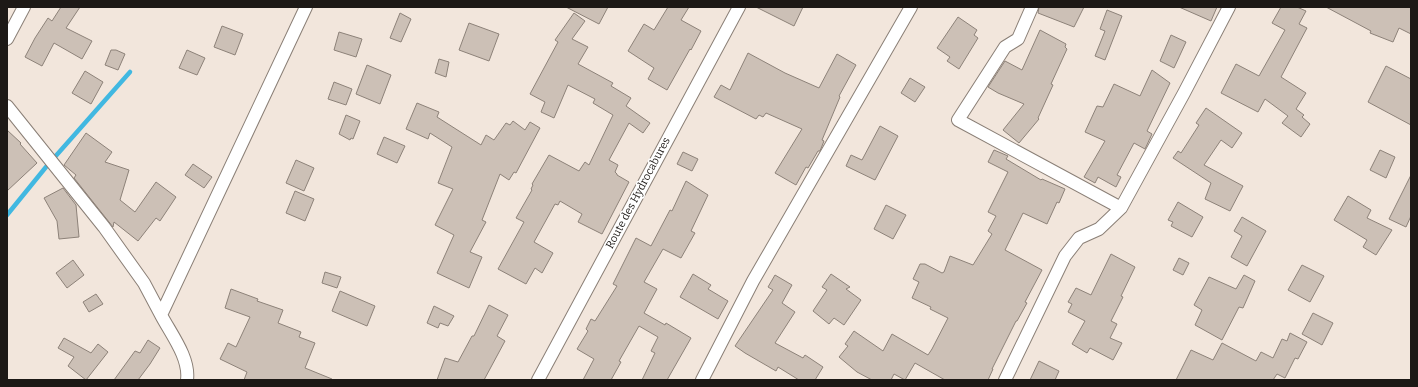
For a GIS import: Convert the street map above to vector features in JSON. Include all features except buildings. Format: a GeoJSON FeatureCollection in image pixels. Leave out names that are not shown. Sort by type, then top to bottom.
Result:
{"type":"FeatureCollection","features":[{"type":"Feature","properties":{"kind":"street"},"geometry":{"type":"LineString","coordinates":[[7,39],[24,7]]}},
{"type":"Feature","properties":{"kind":"street"},"geometry":{"type":"LineString","coordinates":[[161,315],[306,7]]}},
{"type":"Feature","properties":{"kind":"street","name":"Route des Hydrocabures"},"geometry":{"type":"LineString","coordinates":[[538,380],[739,7]]}},
{"type":"Feature","properties":{"kind":"street"},"geometry":{"type":"LineString","coordinates":[[702,380],[753,281],[911,7]]}},
{"type":"Feature","properties":{"kind":"street"},"geometry":{"type":"LineString","coordinates":[[1032,7],[1018,39],[1005,47],[958,120],[1121,208]]}},
{"type":"Feature","properties":{"kind":"street"},"geometry":{"type":"LineString","coordinates":[[1005,380],[1065,256],[1079,238],[1099,229],[1121,208],[1184,94],[1229,7]]}},
{"type":"Feature","properties":{"kind":"street"},"geometry":{"type":"LineString","coordinates":[[7,106],[104,227],[144,283],[183,355],[188,373],[187,380]]}},
{"type":"Feature","properties":{"kind":"waterway"},"geometry":{"type":"LineString","coordinates":[[7,215],[46,167],[130,72]]}}]}
